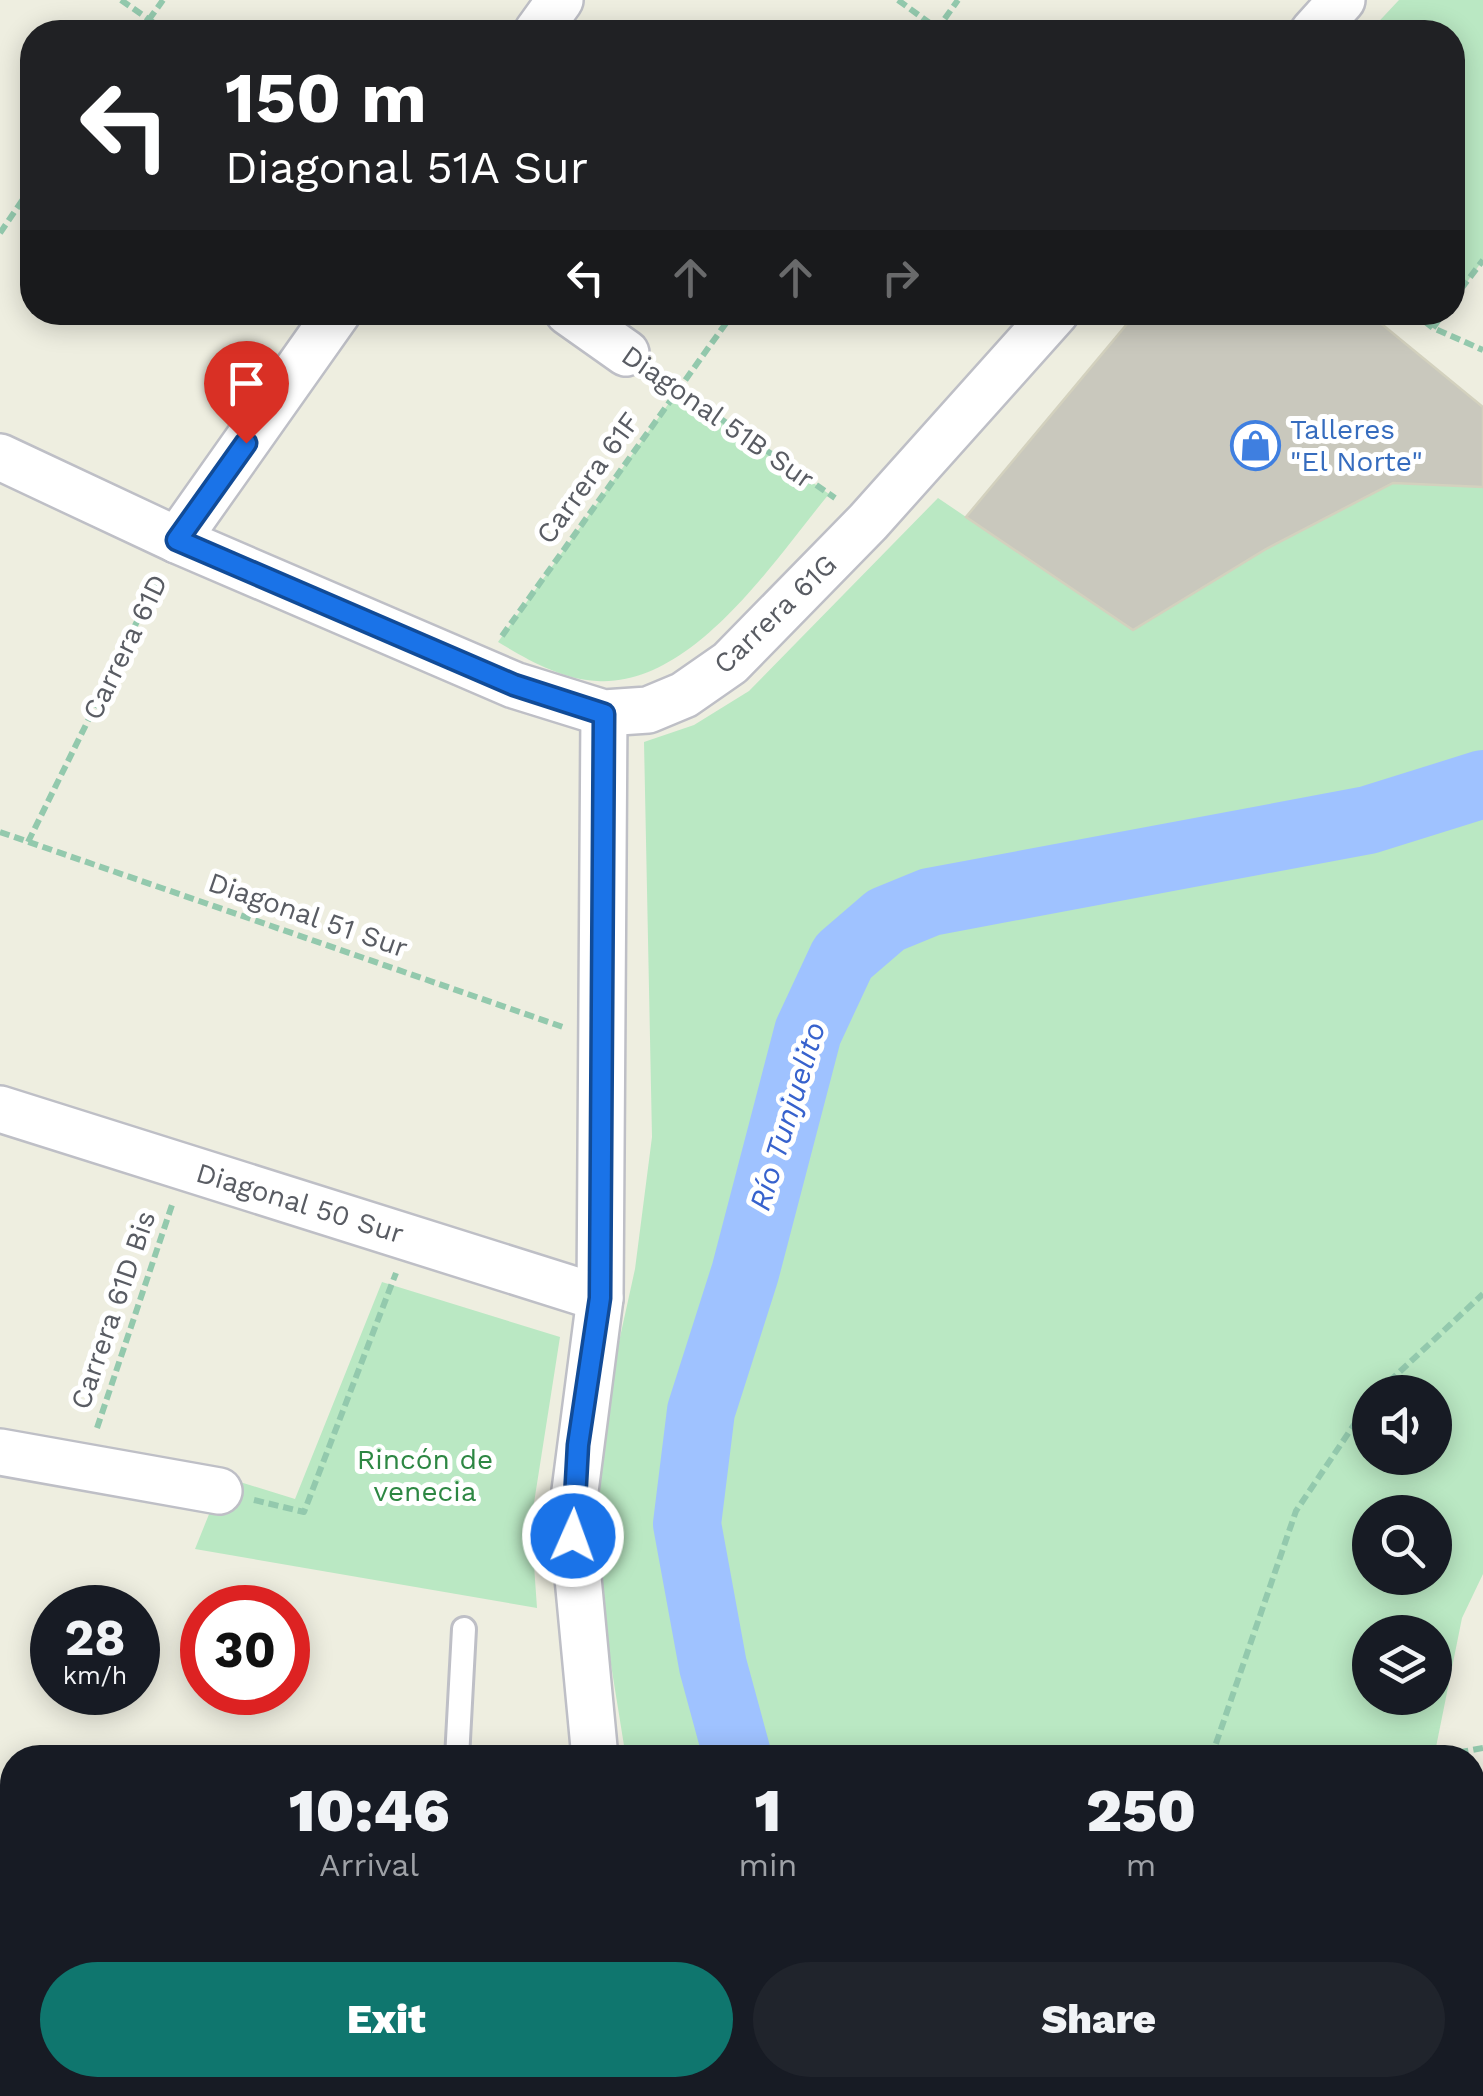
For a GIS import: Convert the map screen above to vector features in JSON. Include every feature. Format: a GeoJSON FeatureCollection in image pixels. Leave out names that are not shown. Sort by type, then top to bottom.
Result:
{"type":"FeatureCollection","features":[{"type":"Feature","properties":{"kind":"street"},"geometry":{"type":"LineString","coordinates":[[1324,20],[1342,0]]}},
{"type":"Feature","properties":{"kind":"street","name":"Carrera 61D"},"geometry":{"type":"LineString","coordinates":[[177,540],[329,325]]}},
{"type":"Feature","properties":{"kind":"street","name":"Diagonal 51B Sur"},"geometry":{"type":"LineString","coordinates":[[586,325],[626,353]]}},
{"type":"Feature","properties":{"kind":"street","name":"Carrera 61G"},"geometry":{"type":"LineString","coordinates":[[604,714],[648,710],[684,695],[730,664],[868,522],[1044,325]]}},
{"type":"Feature","properties":{"kind":"street"},"geometry":{"type":"LineString","coordinates":[[0,457],[177,540],[478,669],[564,704],[604,714],[600,1298],[572,1514],[594,1745]]}},
{"type":"Feature","properties":{"kind":"street","name":"Diagonal 50 Sur"},"geometry":{"type":"LineString","coordinates":[[0,1108],[600,1298]]}},
{"type":"Feature","properties":{"kind":"street"},"geometry":{"type":"LineString","coordinates":[[0,1452],[219,1491]]}},
{"type":"Feature","properties":{"kind":"lane"},"geometry":{"type":"LineString","coordinates":[[458,1745],[464,1629]]}},
{"type":"Feature","properties":{"kind":"path"},"geometry":{"type":"LineString","coordinates":[[121,0],[149,20],[163,0]]}},
{"type":"Feature","properties":{"kind":"path"},"geometry":{"type":"LineString","coordinates":[[898,0],[924,20]]}},
{"type":"Feature","properties":{"kind":"path"},"geometry":{"type":"LineString","coordinates":[[0,233],[20,204]]}},
{"type":"Feature","properties":{"kind":"path"},"geometry":{"type":"LineString","coordinates":[[1465,284],[1483,260]]}},
{"type":"Feature","properties":{"kind":"path","name":"Carrera 61F"},"geometry":{"type":"LineString","coordinates":[[478,669],[725,325]]}},
{"type":"Feature","properties":{"kind":"path"},"geometry":{"type":"LineString","coordinates":[[1429,325],[1483,350]]}},
{"type":"Feature","properties":{"kind":"path","name":"Diagonal 51B Sur"},"geometry":{"type":"LineString","coordinates":[[626,353],[868,522]]}},
{"type":"Feature","properties":{"kind":"path","name":"Carrera 61D"},"geometry":{"type":"LineString","coordinates":[[28,842],[177,540]]}},
{"type":"Feature","properties":{"kind":"path","name":"Diagonal 51 Sur"},"geometry":{"type":"LineString","coordinates":[[0,832],[602,1040]]}},
{"type":"Feature","properties":{"kind":"path","name":"Carrera 61D Bis"},"geometry":{"type":"LineString","coordinates":[[84,1467],[184,1167]]}},
{"type":"Feature","properties":{"kind":"path"},"geometry":{"type":"LineString","coordinates":[[304,1512],[409,1238]]}},
{"type":"Feature","properties":{"kind":"path"},"geometry":{"type":"LineString","coordinates":[[1396,1375],[1483,1294]]}},
{"type":"Feature","properties":{"kind":"path"},"geometry":{"type":"LineString","coordinates":[[1215,1745],[1296,1512],[1352,1427]]}},
{"type":"Feature","properties":{"kind":"green space"},"geometry":{"type":"Polygon","coordinates":[[[1399,0],[1483,0],[1483,260],[1465,285],[1465,20],[1380,20],[1399,0]]]}},
{"type":"Feature","properties":{"kind":"green space"},"geometry":{"type":"Polygon","coordinates":[[[679,389],[829,494],[729,614],[698,642],[666,663],[632,677],[597,681],[545,668],[498,642],[679,389]]]}},
{"type":"Feature","properties":{"kind":"green space"},"geometry":{"type":"Polygon","coordinates":[[[1393,483],[1483,487],[1483,1574],[1462,1618],[1452,1668],[1452,1615],[1352,1615],[1352,1715],[1442,1715],[1436,1745],[624,1745],[595,1565],[593,1490],[604,1410],[635,1269],[652,1137],[644,742],[694,725],[749,691],[938,498],[1133,630],[1266,549],[1393,483]]]}},
{"type":"Feature","properties":{"kind":"green space","name":"Rincón de venecia"},"geometry":{"type":"Polygon","coordinates":[[[382,1282],[560,1337],[531,1522],[537,1608],[195,1549],[224,1477],[295,1499],[382,1282]]]}},
{"type":"Feature","properties":{"kind":"building","name":"Talleres \"El Norte\""},"geometry":{"type":"Polygon","coordinates":[[[1126,325],[1383,325],[1483,407],[1483,487],[1393,483],[1266,549],[1133,630],[966,517],[1126,325]]]}},
{"type":"Feature","properties":{"kind":"waterway","name":"Río Tunjuelito"},"geometry":{"type":"LineString","coordinates":[[734,1745],[713,1666],[687,1524],[701,1411],[745,1273],[808,1032],[843,957],[886,920],[930,902],[1368,820],[1483,784]]}},
{"type":"Feature","properties":{"kind":"place","name":"Talleres \"El Norte\""},"geometry":{"type":"Point","coordinates":[1255,445]}},
{"type":"Feature","properties":{"kind":"route"},"geometry":{"type":"LineString","coordinates":[[246,443],[177,540],[514,685],[604,714],[600,1298],[578,1445],[573,1536]]}}]}
